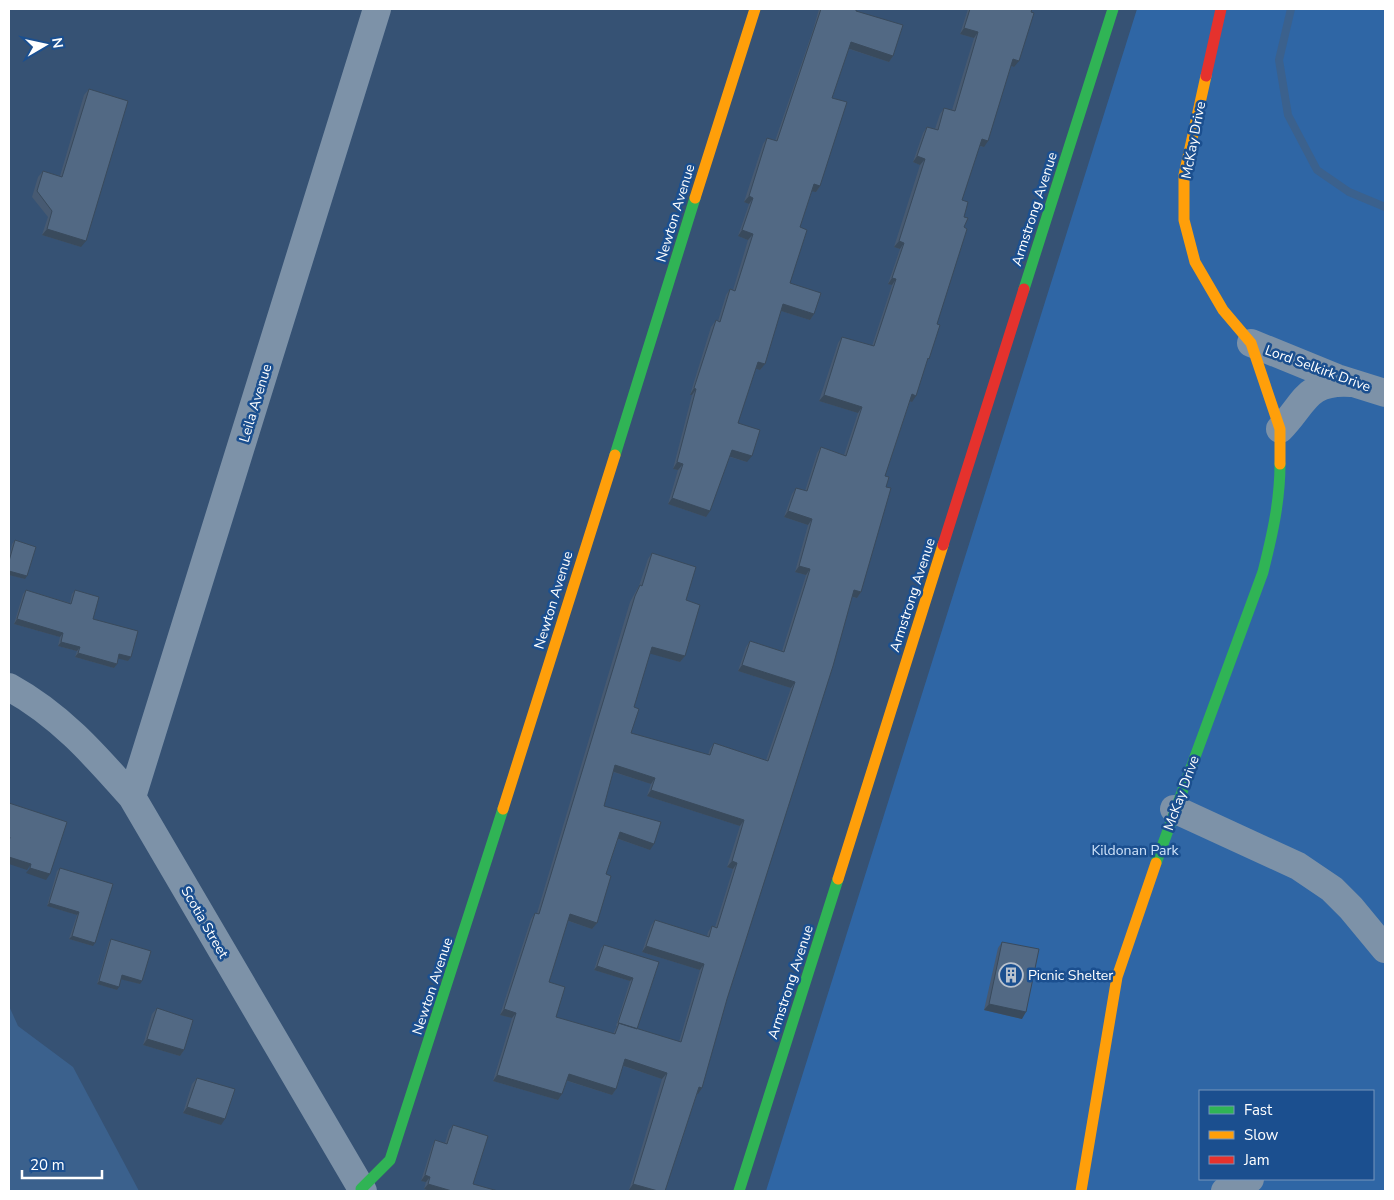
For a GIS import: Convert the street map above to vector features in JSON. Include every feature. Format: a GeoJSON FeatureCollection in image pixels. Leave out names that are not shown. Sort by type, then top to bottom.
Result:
{"type":"FeatureCollection","features":[{"type":"Feature","properties":{"kind":"street","name":"Leila Avenue"},"geometry":{"type":"LineString","coordinates":[[132,797],[377,9]]}},
{"type":"Feature","properties":{"kind":"street","name":"Newton Avenue"},"geometry":{"type":"LineString","coordinates":[[362,1190],[385,1168],[390,1160],[432,1034],[755,9]]}},
{"type":"Feature","properties":{"kind":"street","name":"Armstrong Avenue"},"geometry":{"type":"LineString","coordinates":[[739,1191],[1113,9]]}},
{"type":"Feature","properties":{"kind":"street","name":"McKay Drive"},"geometry":{"type":"LineString","coordinates":[[1081,1191],[1117,977],[1174,809],[1263,572],[1275,526],[1280,492],[1280,429],[1251,343],[1223,310],[1195,262],[1184,220],[1184,175],[1220,9]]}},
{"type":"Feature","properties":{"kind":"street","name":"Lord Selkirk Drive"},"geometry":{"type":"LineString","coordinates":[[1251,343],[1352,383],[1385,393]]}},
{"type":"Feature","properties":{"kind":"street"},"geometry":{"type":"LineString","coordinates":[[1280,429],[1308,393],[1333,383],[1352,383]]}},
{"type":"Feature","properties":{"kind":"street","name":"Scotia Street"},"geometry":{"type":"LineString","coordinates":[[9,687],[33,700],[83,741],[132,797],[362,1190]]}},
{"type":"Feature","properties":{"kind":"street"},"geometry":{"type":"LineString","coordinates":[[1174,809],[1298,866],[1332,889],[1351,908],[1385,949]]}},
{"type":"Feature","properties":{"kind":"street"},"geometry":{"type":"LineString","coordinates":[[1225,1191],[1248,1180]]}},
{"type":"Feature","properties":{"kind":"green space","name":"Kildonan Park"},"geometry":{"type":"Polygon","coordinates":[[[1137,9],[1385,9],[1385,1191],[766,1191],[1137,9]]]}},
{"type":"Feature","properties":{"kind":"shaded area"},"geometry":{"type":"Polygon","coordinates":[[[9,1006],[18,1026],[73,1067],[139,1191],[9,1191],[9,1006]]]}},
{"type":"Feature","properties":{"kind":"building"},"geometry":{"type":"Polygon","coordinates":[[[821,9],[856,9],[856,11],[903,25],[893,56],[851,42],[832,98],[847,102],[820,186],[814,184],[800,227],[807,230],[790,283],[821,293],[814,314],[783,304],[765,364],[758,362],[738,423],[760,430],[752,456],[732,450],[710,511],[672,498],[683,464],[677,462],[696,389],[694,388],[716,320],[720,322],[730,289],[735,291],[753,234],[742,230],[753,198],[749,196],[767,138],[777,141],[821,9]]]}},
{"type":"Feature","properties":{"kind":"building"},"geometry":{"type":"Polygon","coordinates":[[[970,9],[1032,9],[1031,12],[1034,13],[1019,61],[1013,59],[988,141],[982,139],[962,200],[968,202],[964,217],[968,218],[964,227],[967,229],[937,324],[940,325],[929,359],[916,396],[912,394],[885,476],[889,477],[886,487],[891,488],[861,592],[854,590],[833,666],[727,999],[702,1088],[699,1087],[665,1191],[658,1191],[633,1184],[667,1073],[625,1059],[616,1089],[569,1074],[562,1094],[497,1075],[516,1013],[504,1009],[535,913],[539,914],[635,596],[640,585],[642,586],[652,553],[696,567],[686,600],[700,605],[685,656],[652,647],[634,707],[639,709],[631,733],[710,755],[714,743],[768,761],[795,682],[742,665],[750,641],[784,652],[810,569],[799,566],[812,519],[788,511],[796,488],[807,491],[821,447],[846,456],[862,407],[824,395],[842,337],[874,346],[896,279],[892,278],[904,243],[899,241],[925,159],[917,156],[927,127],[938,130],[944,108],[955,111],[978,32],[964,28],[970,9]],[[615,765],[604,806],[661,822],[654,844],[620,832],[606,874],[611,876],[597,923],[570,914],[549,982],[565,987],[556,1017],[615,1034],[619,1023],[681,1042],[704,964],[646,946],[655,920],[709,937],[712,926],[717,928],[737,863],[732,861],[744,820],[651,790],[655,778],[615,765]]]}},
{"type":"Feature","properties":{"kind":"building"},"geometry":{"type":"Polygon","coordinates":[[[89,89],[128,101],[86,241],[47,229],[52,211],[37,191],[43,171],[62,177],[89,89]]]}},
{"type":"Feature","properties":{"kind":"building"},"geometry":{"type":"Polygon","coordinates":[[[15,540],[36,547],[27,576],[9,571],[9,561],[15,540]]]}},
{"type":"Feature","properties":{"kind":"building"},"geometry":{"type":"Polygon","coordinates":[[[26,590],[71,604],[75,590],[99,597],[93,619],[138,631],[131,657],[119,654],[117,664],[78,653],[80,647],[61,642],[63,633],[17,619],[26,590]]]}},
{"type":"Feature","properties":{"kind":"building"},"geometry":{"type":"Polygon","coordinates":[[[9,803],[67,822],[50,874],[30,868],[31,864],[9,857],[9,803]]]}},
{"type":"Feature","properties":{"kind":"building"},"geometry":{"type":"Polygon","coordinates":[[[60,868],[113,884],[95,943],[72,936],[79,912],[49,903],[60,868]]]}},
{"type":"Feature","properties":{"kind":"building"},"geometry":{"type":"Polygon","coordinates":[[[111,939],[151,951],[142,981],[122,975],[119,987],[99,981],[111,939]]]}},
{"type":"Feature","properties":{"kind":"building","name":"Picnic Shelter"},"geometry":{"type":"Polygon","coordinates":[[[1002,942],[1039,949],[1026,1012],[989,1004],[1002,942]]]}},
{"type":"Feature","properties":{"kind":"building"},"geometry":{"type":"Polygon","coordinates":[[[604,945],[659,962],[637,1029],[618,1023],[633,978],[597,966],[604,945]]]}},
{"type":"Feature","properties":{"kind":"building"},"geometry":{"type":"Polygon","coordinates":[[[157,1008],[193,1020],[184,1050],[147,1039],[157,1008]]]}},
{"type":"Feature","properties":{"kind":"building"},"geometry":{"type":"Polygon","coordinates":[[[197,1078],[235,1089],[225,1119],[187,1107],[197,1078]]]}},
{"type":"Feature","properties":{"kind":"building"},"geometry":{"type":"Polygon","coordinates":[[[453,1125],[488,1136],[473,1184],[498,1191],[452,1191],[428,1184],[430,1177],[425,1175],[435,1140],[447,1144],[453,1125]]]}},
{"type":"Feature","properties":{"kind":"waterway"},"geometry":{"type":"LineString","coordinates":[[1291,9],[1279,60],[1288,115],[1317,170],[1349,192],[1385,207]]}},
{"type":"Feature","properties":{"kind":"traffic: fast"},"geometry":{"type":"LineString","coordinates":[[1024,289],[1113,9]]}},
{"type":"Feature","properties":{"kind":"traffic: fast"},"geometry":{"type":"LineString","coordinates":[[615,455],[695,198]]}},
{"type":"Feature","properties":{"kind":"traffic: fast"},"geometry":{"type":"LineString","coordinates":[[1156,863],[1263,572],[1277,505],[1280,464]]}},
{"type":"Feature","properties":{"kind":"traffic: fast"},"geometry":{"type":"LineString","coordinates":[[361,1189],[390,1160],[503,809]]}},
{"type":"Feature","properties":{"kind":"traffic: fast"},"geometry":{"type":"LineString","coordinates":[[739,1191],[838,879]]}},
{"type":"Feature","properties":{"kind":"traffic: slow"},"geometry":{"type":"LineString","coordinates":[[695,198],[755,9]]}},
{"type":"Feature","properties":{"kind":"traffic: slow"},"geometry":{"type":"LineString","coordinates":[[1206,76],[1184,175],[1184,220],[1195,262],[1223,310],[1251,343],[1280,429],[1280,464]]}},
{"type":"Feature","properties":{"kind":"traffic: slow"},"geometry":{"type":"LineString","coordinates":[[503,809],[615,455]]}},
{"type":"Feature","properties":{"kind":"traffic: slow"},"geometry":{"type":"LineString","coordinates":[[838,879],[943,545]]}},
{"type":"Feature","properties":{"kind":"traffic: slow"},"geometry":{"type":"LineString","coordinates":[[1081,1191],[1117,977],[1156,863]]}},
{"type":"Feature","properties":{"kind":"traffic: jam"},"geometry":{"type":"LineString","coordinates":[[1206,76],[1221,9]]}},
{"type":"Feature","properties":{"kind":"traffic: jam"},"geometry":{"type":"LineString","coordinates":[[943,545],[1024,289]]}},
{"type":"Feature","properties":{"kind":"place","name":"Picnic Shelter"},"geometry":{"type":"Point","coordinates":[1011,975]}}]}
